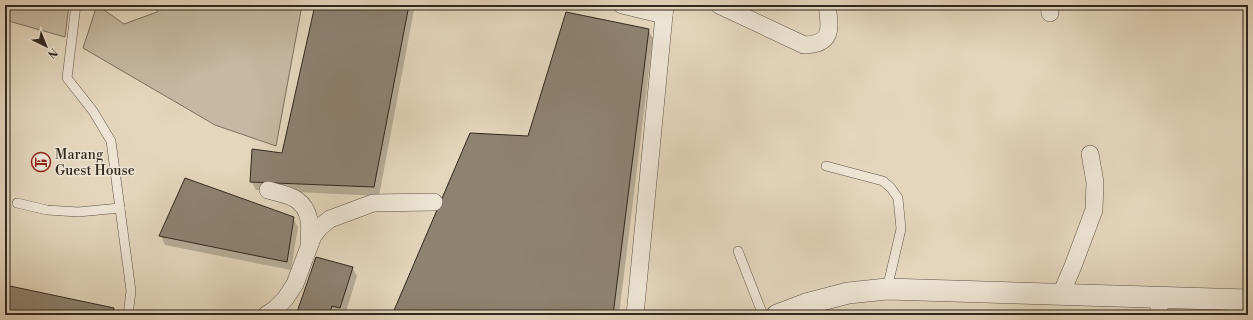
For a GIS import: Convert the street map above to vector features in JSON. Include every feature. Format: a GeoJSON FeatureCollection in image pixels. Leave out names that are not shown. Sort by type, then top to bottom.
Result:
{"type":"FeatureCollection","features":[{"type":"Feature","properties":{"kind":"street"},"geometry":{"type":"LineString","coordinates":[[622,5],[664,10],[635,315]]}},
{"type":"Feature","properties":{"kind":"street"},"geometry":{"type":"LineString","coordinates":[[719,5],[804,45],[814,45],[822,42],[828,35],[830,29],[827,5]]}},
{"type":"Feature","properties":{"kind":"street"},"geometry":{"type":"LineString","coordinates":[[1061,294],[1094,210],[1095,182],[1090,154]]}},
{"type":"Feature","properties":{"kind":"street"},"geometry":{"type":"LineString","coordinates":[[268,190],[297,200],[308,213],[310,223],[309,247]]}},
{"type":"Feature","properties":{"kind":"street"},"geometry":{"type":"LineString","coordinates":[[266,315],[275,309],[285,299],[296,284],[313,236],[320,227],[330,219],[373,203],[434,202]]}},
{"type":"Feature","properties":{"kind":"street"},"geometry":{"type":"LineString","coordinates":[[777,315],[806,304],[848,293],[887,289],[1061,294],[1159,306],[1247,298]]}},
{"type":"Feature","properties":{"kind":"lane"},"geometry":{"type":"LineString","coordinates":[[76,5],[67,78],[93,111],[111,141],[131,291],[128,315]]}},
{"type":"Feature","properties":{"kind":"lane"},"geometry":{"type":"LineString","coordinates":[[826,166],[883,181],[898,198],[901,229],[887,289]]}},
{"type":"Feature","properties":{"kind":"lane"},"geometry":{"type":"LineString","coordinates":[[17,203],[47,210],[78,212],[120,208]]}},
{"type":"Feature","properties":{"kind":"lane"},"geometry":{"type":"LineString","coordinates":[[738,251],[763,315]]}},
{"type":"Feature","properties":{"kind":"shaded area"},"geometry":{"type":"Polygon","coordinates":[[[5,5],[69,5],[65,37],[5,20],[5,5]]]}},
{"type":"Feature","properties":{"kind":"shaded area"},"geometry":{"type":"Polygon","coordinates":[[[97,5],[124,24],[157,12],[160,5],[302,5],[276,146],[215,125],[83,48],[97,5]]]}},
{"type":"Feature","properties":{"kind":"building"},"geometry":{"type":"Polygon","coordinates":[[[315,5],[409,5],[374,187],[250,182],[252,149],[282,153],[315,5]]]}},
{"type":"Feature","properties":{"kind":"building"},"geometry":{"type":"Polygon","coordinates":[[[566,12],[649,29],[613,315],[392,315],[470,133],[528,136],[566,12]]]}},
{"type":"Feature","properties":{"kind":"building"},"geometry":{"type":"Polygon","coordinates":[[[185,178],[294,217],[287,262],[159,236],[185,178]]]}},
{"type":"Feature","properties":{"kind":"building"},"geometry":{"type":"Polygon","coordinates":[[[316,257],[353,267],[340,308],[332,306],[329,315],[296,315],[316,257]]]}},
{"type":"Feature","properties":{"kind":"building"},"geometry":{"type":"Polygon","coordinates":[[[5,285],[114,308],[113,315],[13,315],[5,313],[5,285]]]}},
{"type":"Feature","properties":{"kind":"place","name":"Marang Guest House"},"geometry":{"type":"Point","coordinates":[41,162]}}]}
